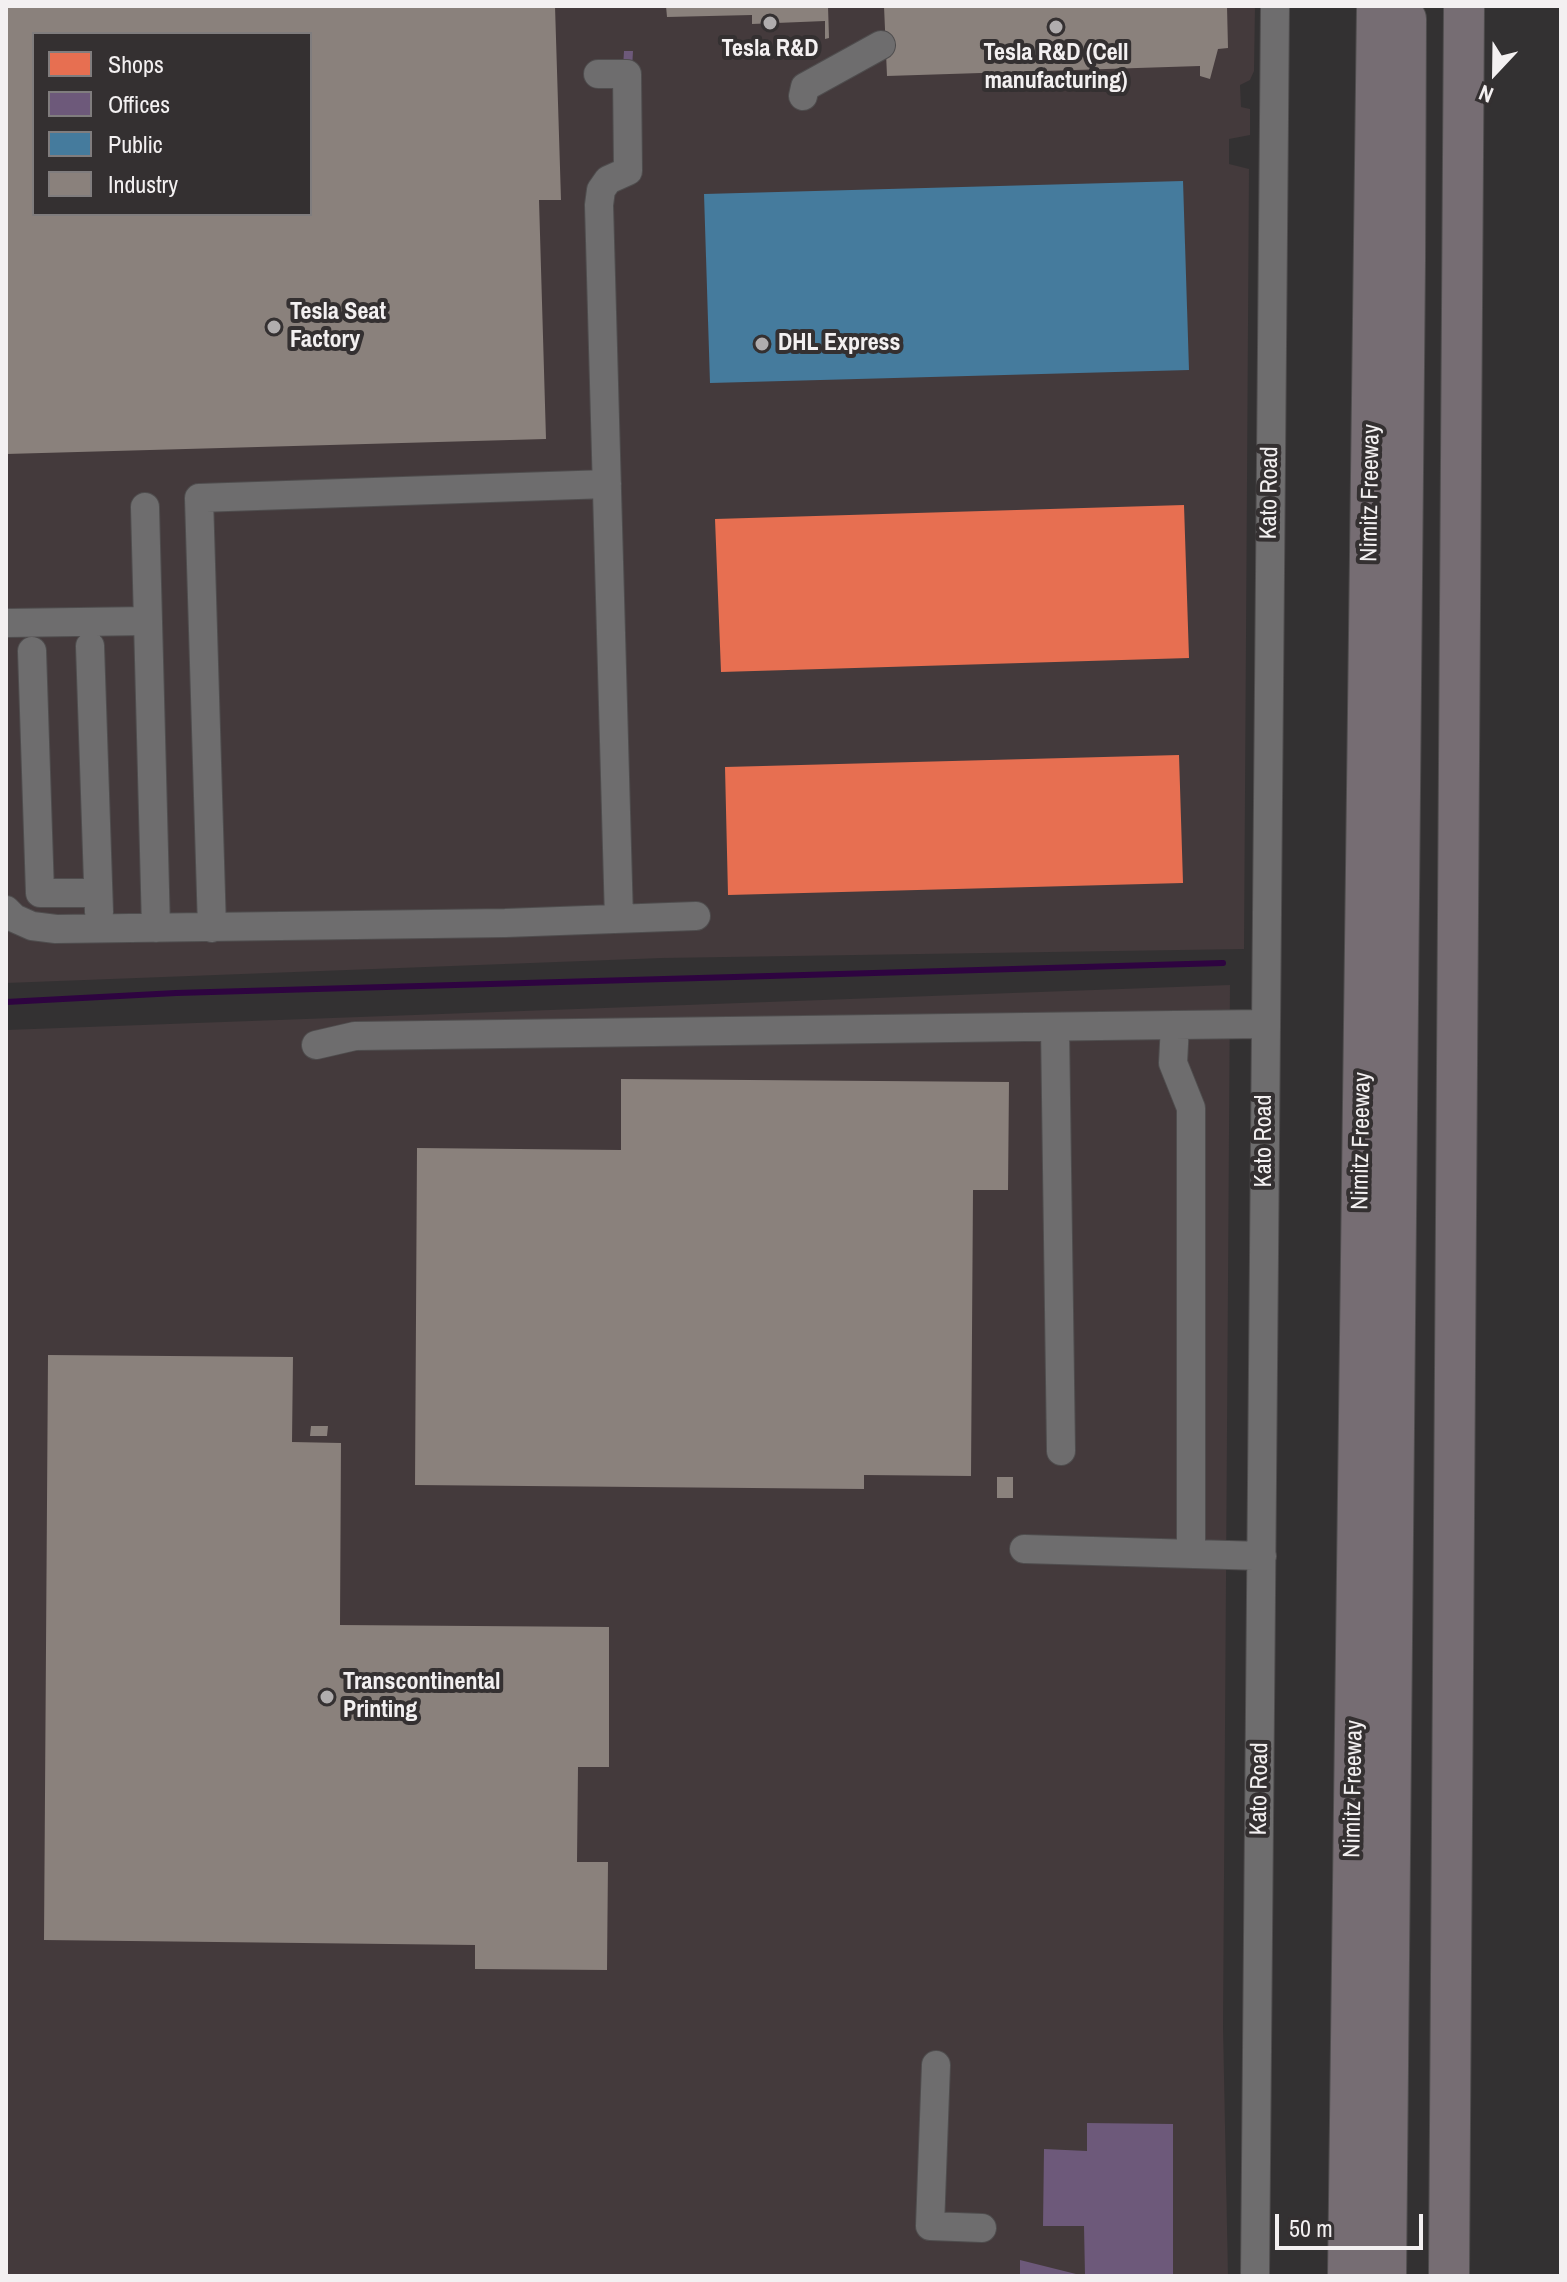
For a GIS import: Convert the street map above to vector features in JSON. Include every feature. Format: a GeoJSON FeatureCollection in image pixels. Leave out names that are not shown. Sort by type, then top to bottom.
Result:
{"type":"FeatureCollection","features":[{"type":"Feature","properties":{"kind":"highway","name":"Nimitz Freeway"},"geometry":{"type":"LineString","coordinates":[[1348,2276],[1377,6]]}},
{"type":"Feature","properties":{"kind":"highway"},"geometry":{"type":"LineString","coordinates":[[1386,2276],[1406,19],[1394,6]]}},
{"type":"Feature","properties":{"kind":"highway"},"geometry":{"type":"LineString","coordinates":[[1449,2276],[1464,6]]}},
{"type":"Feature","properties":{"kind":"street","name":"Kato Road"},"geometry":{"type":"LineString","coordinates":[[1255,2276],[1275,6]]}},
{"type":"Feature","properties":{"kind":"street"},"geometry":{"type":"LineString","coordinates":[[803,96],[805,87],[881,45]]}},
{"type":"Feature","properties":{"kind":"street"},"geometry":{"type":"LineString","coordinates":[[598,74],[627,74],[628,171],[608,180],[601,190],[599,205],[619,919]]}},
{"type":"Feature","properties":{"kind":"street"},"geometry":{"type":"LineString","coordinates":[[212,928],[199,498],[607,484]]}},
{"type":"Feature","properties":{"kind":"street"},"geometry":{"type":"LineString","coordinates":[[145,507],[156,928]]}},
{"type":"Feature","properties":{"kind":"street"},"geometry":{"type":"LineString","coordinates":[[6,623],[148,621]]}},
{"type":"Feature","properties":{"kind":"street"},"geometry":{"type":"LineString","coordinates":[[90,646],[100,929]]}},
{"type":"Feature","properties":{"kind":"street"},"geometry":{"type":"LineString","coordinates":[[32,651],[40,893],[98,893]]}},
{"type":"Feature","properties":{"kind":"street"},"geometry":{"type":"LineString","coordinates":[[6,910],[14,918],[32,926],[56,929],[487,924],[696,916]]}},
{"type":"Feature","properties":{"kind":"street"},"geometry":{"type":"LineString","coordinates":[[316,1045],[355,1036],[1265,1024]]}},
{"type":"Feature","properties":{"kind":"street"},"geometry":{"type":"LineString","coordinates":[[1175,1025],[1173,1063],[1191,1108],[1191,1554]]}},
{"type":"Feature","properties":{"kind":"street"},"geometry":{"type":"LineString","coordinates":[[1055,1027],[1061,1451]]}},
{"type":"Feature","properties":{"kind":"street"},"geometry":{"type":"LineString","coordinates":[[1024,1549],[1262,1556]]}},
{"type":"Feature","properties":{"kind":"street"},"geometry":{"type":"LineString","coordinates":[[936,2065],[930,2226],[982,2228]]}},
{"type":"Feature","properties":{"kind":"shaded area"},"geometry":{"type":"Polygon","coordinates":[[[6,6],[1255,6],[1254,71],[1250,80],[1240,85],[1241,107],[1250,109],[1250,135],[1229,139],[1229,164],[1249,169],[1244,949],[662,958],[6,983],[6,6]]]}},
{"type":"Feature","properties":{"kind":"shaded area"},"geometry":{"type":"Polygon","coordinates":[[[1230,985],[1223,2026],[1228,2276],[6,2276],[6,1030],[1230,985]]]}},
{"type":"Feature","properties":{"kind":"building: Shops"},"geometry":{"type":"Polygon","coordinates":[[[1184,505],[1189,658],[721,672],[715,519],[1184,505]]]}},
{"type":"Feature","properties":{"kind":"building: Shops"},"geometry":{"type":"Polygon","coordinates":[[[1179,755],[1183,883],[728,895],[725,767],[1179,755]]]}},
{"type":"Feature","properties":{"kind":"building: Offices"},"geometry":{"type":"Polygon","coordinates":[[[624,51],[633,51],[632,69],[623,68],[624,51]]]}},
{"type":"Feature","properties":{"kind":"building: Offices"},"geometry":{"type":"Polygon","coordinates":[[[1087,2123],[1173,2124],[1173,2276],[1085,2276],[1084,2226],[1043,2226],[1044,2149],[1087,2151],[1087,2123]]]}},
{"type":"Feature","properties":{"kind":"building: Offices"},"geometry":{"type":"Polygon","coordinates":[[[1020,2260],[1080,2275],[1080,2276],[1020,2276],[1020,2260]]]}},
{"type":"Feature","properties":{"kind":"building: Public"},"geometry":{"type":"Polygon","coordinates":[[[1183,181],[1189,370],[710,383],[704,194],[1183,181]]]}},
{"type":"Feature","properties":{"kind":"building: Industry","name":"Tesla Seat Factory"},"geometry":{"type":"Polygon","coordinates":[[[6,6],[555,6],[561,200],[539,200],[546,439],[6,454],[6,6]]]}},
{"type":"Feature","properties":{"kind":"building: Industry","name":"Tesla R&D"},"geometry":{"type":"Polygon","coordinates":[[[666,6],[828,6],[829,38],[825,39],[825,21],[752,24],[752,15],[667,17],[666,6]]]}},
{"type":"Feature","properties":{"kind":"building: Industry","name":"Tesla R&D (Cell manufacturing)"},"geometry":{"type":"Polygon","coordinates":[[[884,6],[1227,6],[1228,48],[1218,49],[1210,79],[1200,76],[1200,66],[887,76],[884,6]]]}},
{"type":"Feature","properties":{"kind":"building: Industry"},"geometry":{"type":"Polygon","coordinates":[[[621,1079],[1009,1082],[1008,1190],[973,1190],[971,1476],[864,1475],[864,1489],[415,1485],[417,1148],[621,1150],[621,1079]]]}},
{"type":"Feature","properties":{"kind":"building: Industry","name":"Transcontinental Printing"},"geometry":{"type":"Polygon","coordinates":[[[48,1355],[293,1357],[292,1442],[341,1443],[340,1625],[609,1627],[609,1767],[578,1767],[577,1862],[608,1862],[607,1970],[475,1969],[475,1945],[44,1940],[48,1355]]]}},
{"type":"Feature","properties":{"kind":"building: Industry"},"geometry":{"type":"Polygon","coordinates":[[[311,1426],[328,1426],[327,1436],[310,1436],[311,1426]]]}},
{"type":"Feature","properties":{"kind":"building: Industry"},"geometry":{"type":"Polygon","coordinates":[[[997,1477],[1013,1477],[1013,1498],[997,1498],[997,1477]]]}},
{"type":"Feature","properties":{"kind":"waterway"},"geometry":{"type":"LineString","coordinates":[[6,1002],[176,993],[1223,963]]}},
{"type":"Feature","properties":{"kind":"place","name":"Tesla R&D"},"geometry":{"type":"Point","coordinates":[770,23]}},
{"type":"Feature","properties":{"kind":"place","name":"Tesla R&D (Cell manufacturing)"},"geometry":{"type":"Point","coordinates":[1056,27]}},
{"type":"Feature","properties":{"kind":"place","name":"Tesla Seat Factory"},"geometry":{"type":"Point","coordinates":[274,327]}},
{"type":"Feature","properties":{"kind":"place","name":"DHL Express"},"geometry":{"type":"Point","coordinates":[762,344]}},
{"type":"Feature","properties":{"kind":"place","name":"Transcontinental Printing"},"geometry":{"type":"Point","coordinates":[327,1697]}}]}
